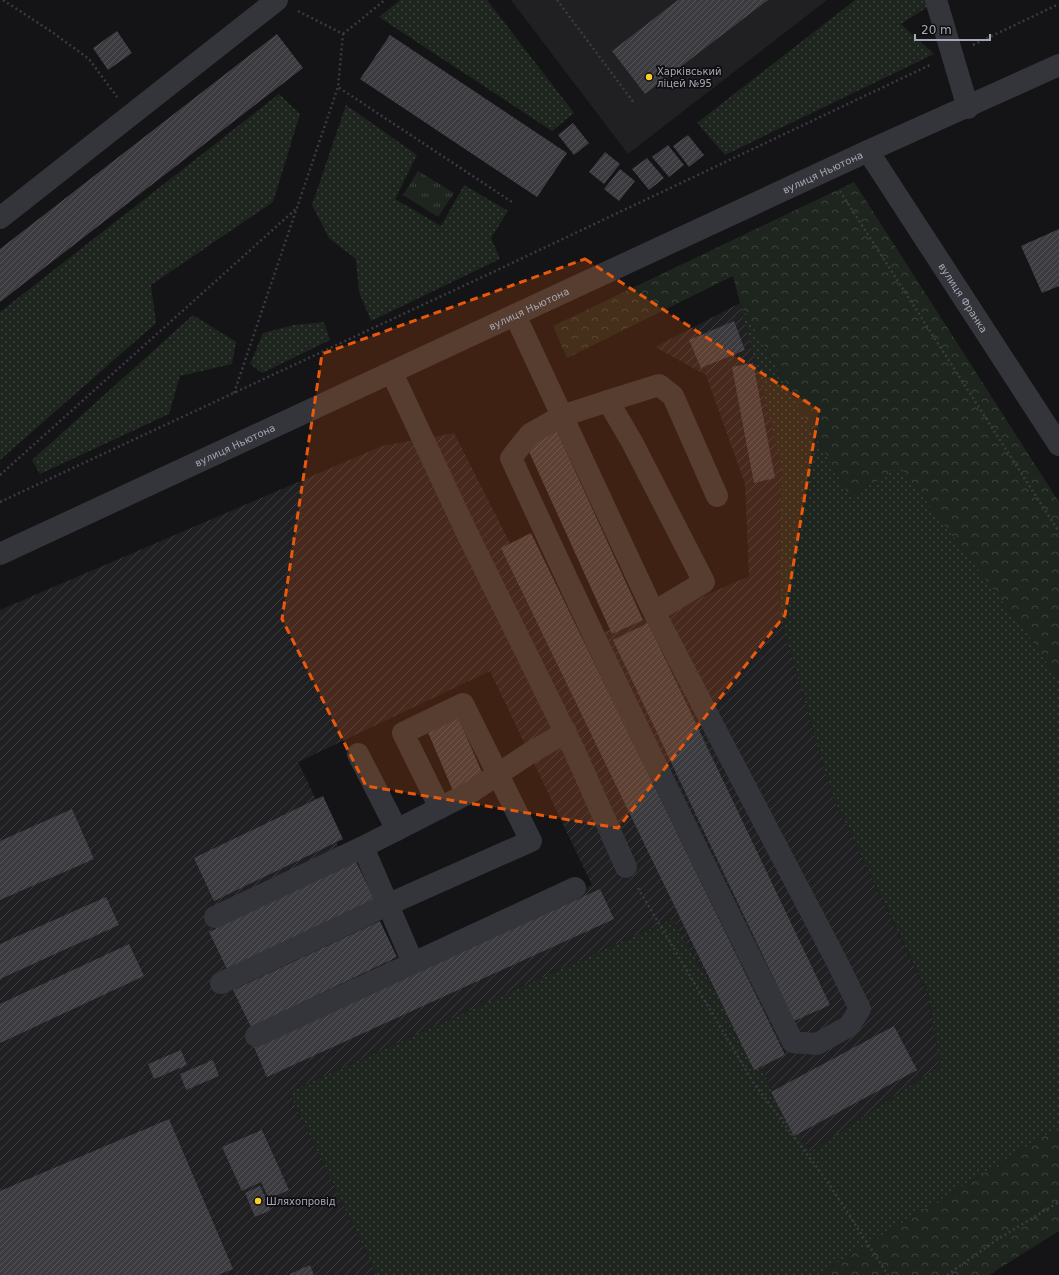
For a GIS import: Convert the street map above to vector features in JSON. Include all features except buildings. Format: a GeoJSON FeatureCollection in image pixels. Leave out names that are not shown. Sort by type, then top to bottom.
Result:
{"type":"FeatureCollection","features":[{"type":"Feature","properties":{"kind":"street"},"geometry":{"type":"LineString","coordinates":[[0,218],[277,0]]}},
{"type":"Feature","properties":{"kind":"street"},"geometry":{"type":"LineString","coordinates":[[936,0],[968,108]]}},
{"type":"Feature","properties":{"kind":"street","name":"вулиця Ньютона"},"geometry":{"type":"LineString","coordinates":[[0,554],[868,151],[968,108],[1059,65]]}},
{"type":"Feature","properties":{"kind":"street","name":"вулиця Франка"},"geometry":{"type":"LineString","coordinates":[[868,151],[1059,445]]}},
{"type":"Feature","properties":{"kind":"street"},"geometry":{"type":"LineString","coordinates":[[515,316],[562,416],[654,612],[860,1009],[849,1026],[817,1044],[793,1042],[662,781],[511,458],[530,434],[562,416],[659,385],[673,396],[717,496]]}},
{"type":"Feature","properties":{"kind":"street"},"geometry":{"type":"LineString","coordinates":[[392,373],[467,533],[566,732],[626,867]]}},
{"type":"Feature","properties":{"kind":"street"},"geometry":{"type":"LineString","coordinates":[[608,401],[632,442],[704,582],[654,612]]}},
{"type":"Feature","properties":{"kind":"street"},"geometry":{"type":"LineString","coordinates":[[221,983],[387,905],[531,841],[463,704],[403,733],[440,808]]}},
{"type":"Feature","properties":{"kind":"street"},"geometry":{"type":"LineString","coordinates":[[215,917],[363,847],[471,792],[566,732]]}},
{"type":"Feature","properties":{"kind":"street"},"geometry":{"type":"LineString","coordinates":[[358,754],[397,830]]}},
{"type":"Feature","properties":{"kind":"street"},"geometry":{"type":"LineString","coordinates":[[363,847],[412,962]]}},
{"type":"Feature","properties":{"kind":"street"},"geometry":{"type":"LineString","coordinates":[[256,1036],[412,962],[575,888]]}},
{"type":"Feature","properties":{"kind":"path"},"geometry":{"type":"LineString","coordinates":[[3,0],[52,32],[89,59],[131,115]]}},
{"type":"Feature","properties":{"kind":"path"},"geometry":{"type":"LineString","coordinates":[[277,0],[343,34]]}},
{"type":"Feature","properties":{"kind":"path"},"geometry":{"type":"LineString","coordinates":[[234,393],[338,87],[343,34],[385,0]]}},
{"type":"Feature","properties":{"kind":"path"},"geometry":{"type":"LineString","coordinates":[[557,0],[634,103]]}},
{"type":"Feature","properties":{"kind":"path"},"geometry":{"type":"LineString","coordinates":[[0,502],[1059,4]]}},
{"type":"Feature","properties":{"kind":"path"},"geometry":{"type":"LineString","coordinates":[[338,87],[512,202]]}},
{"type":"Feature","properties":{"kind":"path"},"geometry":{"type":"LineString","coordinates":[[827,170],[1059,532]]}},
{"type":"Feature","properties":{"kind":"path"},"geometry":{"type":"LineString","coordinates":[[0,476],[297,208]]}},
{"type":"Feature","properties":{"kind":"path"},"geometry":{"type":"LineString","coordinates":[[626,867],[753,1082],[827,1181],[888,1275]]}},
{"type":"Feature","properties":{"kind":"path"},"geometry":{"type":"LineString","coordinates":[[947,1275],[998,1239],[1059,1202]]}},
{"type":"Feature","properties":{"kind":"highlighted area"},"geometry":{"type":"Polygon","coordinates":[[[585,259],[819,410],[785,615],[618,828],[366,786],[282,619],[322,354],[585,259]]]}},
{"type":"Feature","properties":{"kind":"shaded area","name":"Харківський ліцей №95"},"geometry":{"type":"Polygon","coordinates":[[[511,0],[827,0],[628,154],[511,0]]]}},
{"type":"Feature","properties":{"kind":"shaded area"},"geometry":{"type":"Polygon","coordinates":[[[740,303],[782,467],[779,613],[832,795],[928,995],[940,1066],[810,1152],[672,919],[289,1092],[377,1275],[0,1275],[0,610],[382,446],[454,433],[562,645],[673,610],[749,576],[745,484],[706,375],[655,347],[740,303]],[[490,671],[298,762],[400,976],[592,885],[490,671]]]}},
{"type":"Feature","properties":{"kind":"green space"},"geometry":{"type":"Polygon","coordinates":[[[400,0],[487,0],[574,113],[552,131],[379,17],[400,0]]]}},
{"type":"Feature","properties":{"kind":"green space"},"geometry":{"type":"Polygon","coordinates":[[[855,0],[927,0],[929,6],[901,24],[934,54],[725,155],[697,123],[855,0]]]}},
{"type":"Feature","properties":{"kind":"green space"},"geometry":{"type":"Polygon","coordinates":[[[279,94],[300,114],[273,202],[151,285],[156,323],[0,460],[0,312],[279,94]]]}},
{"type":"Feature","properties":{"kind":"green space"},"geometry":{"type":"Polygon","coordinates":[[[346,105],[417,155],[395,199],[441,226],[464,185],[508,211],[491,238],[500,259],[371,321],[359,292],[356,259],[329,238],[312,205],[346,105]]]}},
{"type":"Feature","properties":{"kind":"green space"},"geometry":{"type":"Polygon","coordinates":[[[418,171],[454,193],[438,217],[403,195],[418,171]]]}},
{"type":"Feature","properties":{"kind":"green space"},"geometry":{"type":"Polygon","coordinates":[[[854,182],[1059,502],[1059,681],[1031,639],[900,467],[850,497],[740,303],[733,276],[567,358],[553,326],[854,182]]]}},
{"type":"Feature","properties":{"kind":"green space"},"geometry":{"type":"Polygon","coordinates":[[[740,303],[850,497],[900,466],[1031,639],[1059,681],[1059,1127],[817,1275],[377,1275],[289,1092],[672,919],[810,1152],[940,1066],[928,994],[832,795],[779,613],[782,467],[740,303]]]}},
{"type":"Feature","properties":{"kind":"green space"},"geometry":{"type":"Polygon","coordinates":[[[193,315],[236,342],[232,364],[180,376],[169,414],[40,474],[32,460],[193,315]]]}},
{"type":"Feature","properties":{"kind":"green space"},"geometry":{"type":"Polygon","coordinates":[[[324,322],[330,340],[262,373],[250,364],[263,333],[294,325],[324,322]]]}},
{"type":"Feature","properties":{"kind":"green space"},"geometry":{"type":"Polygon","coordinates":[[[1059,1127],[1059,1231],[989,1275],[817,1275],[1059,1127]]]}},
{"type":"Feature","properties":{"kind":"place","name":"Харківський ліцей №95"},"geometry":{"type":"Point","coordinates":[649,77]}},
{"type":"Feature","properties":{"kind":"place","name":"Шляхопровід"},"geometry":{"type":"Point","coordinates":[258,1201]}}]}
